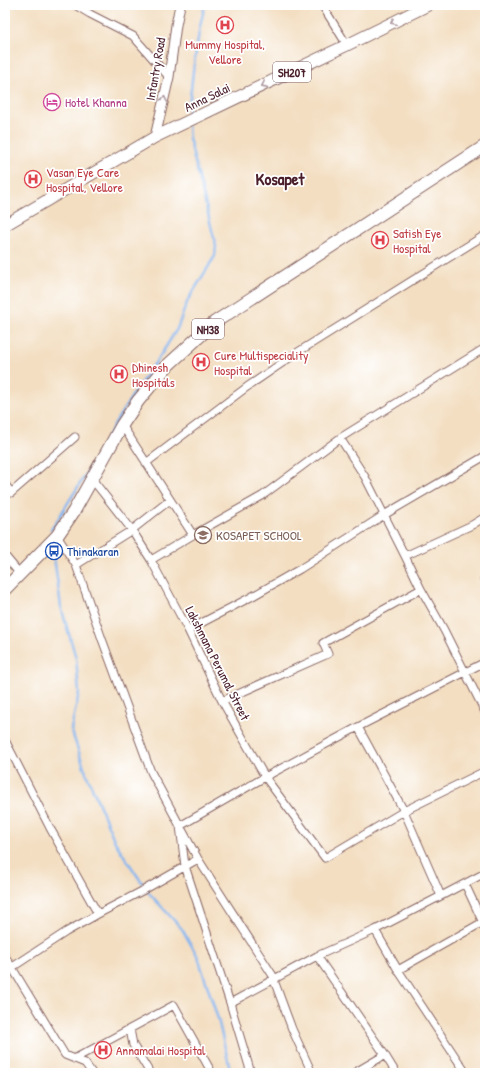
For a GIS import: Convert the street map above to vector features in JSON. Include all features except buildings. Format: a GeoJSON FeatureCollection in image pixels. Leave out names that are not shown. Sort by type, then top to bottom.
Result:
{"type":"FeatureCollection","features":[{"type":"Feature","properties":{"kind":"highway","name":"NH38"},"geometry":{"type":"LineString","coordinates":[[5,589],[57,536],[74,512],[122,425],[138,401],[167,366],[215,322],[485,146]]}},
{"type":"Feature","properties":{"kind":"main road","name":"Anna Salai"},"geometry":{"type":"LineString","coordinates":[[5,225],[155,137],[428,5]]}},
{"type":"Feature","properties":{"kind":"street"},"geometry":{"type":"LineString","coordinates":[[75,5],[133,36],[169,77]]}},
{"type":"Feature","properties":{"kind":"street","name":"Infantry Road"},"geometry":{"type":"LineString","coordinates":[[155,137],[169,77],[180,5]]}},
{"type":"Feature","properties":{"kind":"street"},"geometry":{"type":"LineString","coordinates":[[322,5],[347,45]]}},
{"type":"Feature","properties":{"kind":"street"},"geometry":{"type":"LineString","coordinates":[[146,463],[247,387],[298,352],[485,235]]}},
{"type":"Feature","properties":{"kind":"street"},"geometry":{"type":"LineString","coordinates":[[151,560],[262,496],[340,438],[485,348]]}},
{"type":"Feature","properties":{"kind":"street"},"geometry":{"type":"LineString","coordinates":[[122,425],[193,535]]}},
{"type":"Feature","properties":{"kind":"street"},"geometry":{"type":"LineString","coordinates":[[5,484],[11,493],[75,437]]}},
{"type":"Feature","properties":{"kind":"street"},"geometry":{"type":"LineString","coordinates":[[340,438],[365,477],[485,712]]}},
{"type":"Feature","properties":{"kind":"street"},"geometry":{"type":"LineString","coordinates":[[188,630],[300,569],[384,515],[485,456]]}},
{"type":"Feature","properties":{"kind":"street","name":"Lakshmana Perumal Street"},"geometry":{"type":"LineString","coordinates":[[92,479],[132,530],[151,560],[188,630],[222,701],[265,777],[325,858],[404,811]]}},
{"type":"Feature","properties":{"kind":"street"},"geometry":{"type":"LineString","coordinates":[[76,565],[132,530],[170,500]]}},
{"type":"Feature","properties":{"kind":"street"},"geometry":{"type":"LineString","coordinates":[[405,556],[472,525],[485,517]]}},
{"type":"Feature","properties":{"kind":"street"},"geometry":{"type":"LineString","coordinates":[[57,536],[76,565],[150,772],[198,859],[276,979],[275,983],[292,1029],[312,1073]]}},
{"type":"Feature","properties":{"kind":"street"},"geometry":{"type":"LineString","coordinates":[[5,556],[20,574]]}},
{"type":"Feature","properties":{"kind":"street"},"geometry":{"type":"LineString","coordinates":[[222,701],[328,654],[323,643],[421,589]]}},
{"type":"Feature","properties":{"kind":"street"},"geometry":{"type":"LineString","coordinates":[[180,826],[265,777],[358,727],[485,662]]}},
{"type":"Feature","properties":{"kind":"street"},"geometry":{"type":"LineString","coordinates":[[358,727],[404,811],[441,896]]}},
{"type":"Feature","properties":{"kind":"street"},"geometry":{"type":"LineString","coordinates":[[5,740],[50,828],[98,914]]}},
{"type":"Feature","properties":{"kind":"street"},"geometry":{"type":"LineString","coordinates":[[404,811],[485,771]]}},
{"type":"Feature","properties":{"kind":"street"},"geometry":{"type":"LineString","coordinates":[[180,826],[185,866],[230,1003],[251,1073]]}},
{"type":"Feature","properties":{"kind":"street"},"geometry":{"type":"LineString","coordinates":[[5,972],[66,932],[150,887],[198,859]]}},
{"type":"Feature","properties":{"kind":"street"},"geometry":{"type":"LineString","coordinates":[[230,1003],[317,956],[375,930],[485,873]]}},
{"type":"Feature","properties":{"kind":"street"},"geometry":{"type":"LineString","coordinates":[[398,970],[484,925],[465,884]]}},
{"type":"Feature","properties":{"kind":"street"},"geometry":{"type":"LineString","coordinates":[[375,930],[398,970],[466,1073]]}},
{"type":"Feature","properties":{"kind":"street"},"geometry":{"type":"LineString","coordinates":[[5,956],[65,1055],[85,1063],[92,1073]]}},
{"type":"Feature","properties":{"kind":"street"},"geometry":{"type":"LineString","coordinates":[[317,956],[396,1073]]}},
{"type":"Feature","properties":{"kind":"street"},"geometry":{"type":"LineString","coordinates":[[74,1059],[174,1004],[212,1073]]}},
{"type":"Feature","properties":{"kind":"street"},"geometry":{"type":"LineString","coordinates":[[130,1029],[133,1045],[150,1073]]}},
{"type":"Feature","properties":{"kind":"street"},"geometry":{"type":"LineString","coordinates":[[354,1073],[385,1055]]}},
{"type":"Feature","properties":{"kind":"waterway"},"geometry":{"type":"LineString","coordinates":[[188,116],[193,71],[205,5]]}},
{"type":"Feature","properties":{"kind":"waterway"},"geometry":{"type":"LineString","coordinates":[[100,451],[115,423],[177,329],[188,300],[215,256],[216,246],[189,138],[188,127]]}},
{"type":"Feature","properties":{"kind":"waterway"},"geometry":{"type":"LineString","coordinates":[[51,530],[98,455]]}},
{"type":"Feature","properties":{"kind":"waterway"},"geometry":{"type":"LineString","coordinates":[[53,550],[61,607],[76,658],[79,693],[71,729],[86,773],[115,842],[148,892],[182,929],[198,957],[218,1019],[231,1073]]}},
{"type":"Feature","properties":{"kind":"place","name":"Mummy Hospital, Vellore"},"geometry":{"type":"Point","coordinates":[225,25]}},
{"type":"Feature","properties":{"kind":"place","name":"Hotel Khanna"},"geometry":{"type":"Point","coordinates":[52,102]}},
{"type":"Feature","properties":{"kind":"place","name":"Vasan Eye Care Hospital, Vellore"},"geometry":{"type":"Point","coordinates":[33,179]}},
{"type":"Feature","properties":{"kind":"place","name":"Satish Eye Hospital"},"geometry":{"type":"Point","coordinates":[380,240]}},
{"type":"Feature","properties":{"kind":"place","name":"Cure Multispeciality Hospital"},"geometry":{"type":"Point","coordinates":[201,362]}},
{"type":"Feature","properties":{"kind":"place","name":"Dhinesh Hospitals"},"geometry":{"type":"Point","coordinates":[119,374]}},
{"type":"Feature","properties":{"kind":"place","name":"KOSAPET SCHOOL"},"geometry":{"type":"Point","coordinates":[203,535]}},
{"type":"Feature","properties":{"kind":"place","name":"Thinakaran"},"geometry":{"type":"Point","coordinates":[54,551]}},
{"type":"Feature","properties":{"kind":"place","name":"Annamalai Hospital"},"geometry":{"type":"Point","coordinates":[103,1050]}},
{"type":"Feature","properties":{"kind":"district","name":"Kosapet"},"geometry":{"type":"Point","coordinates":[280,178]}}]}
